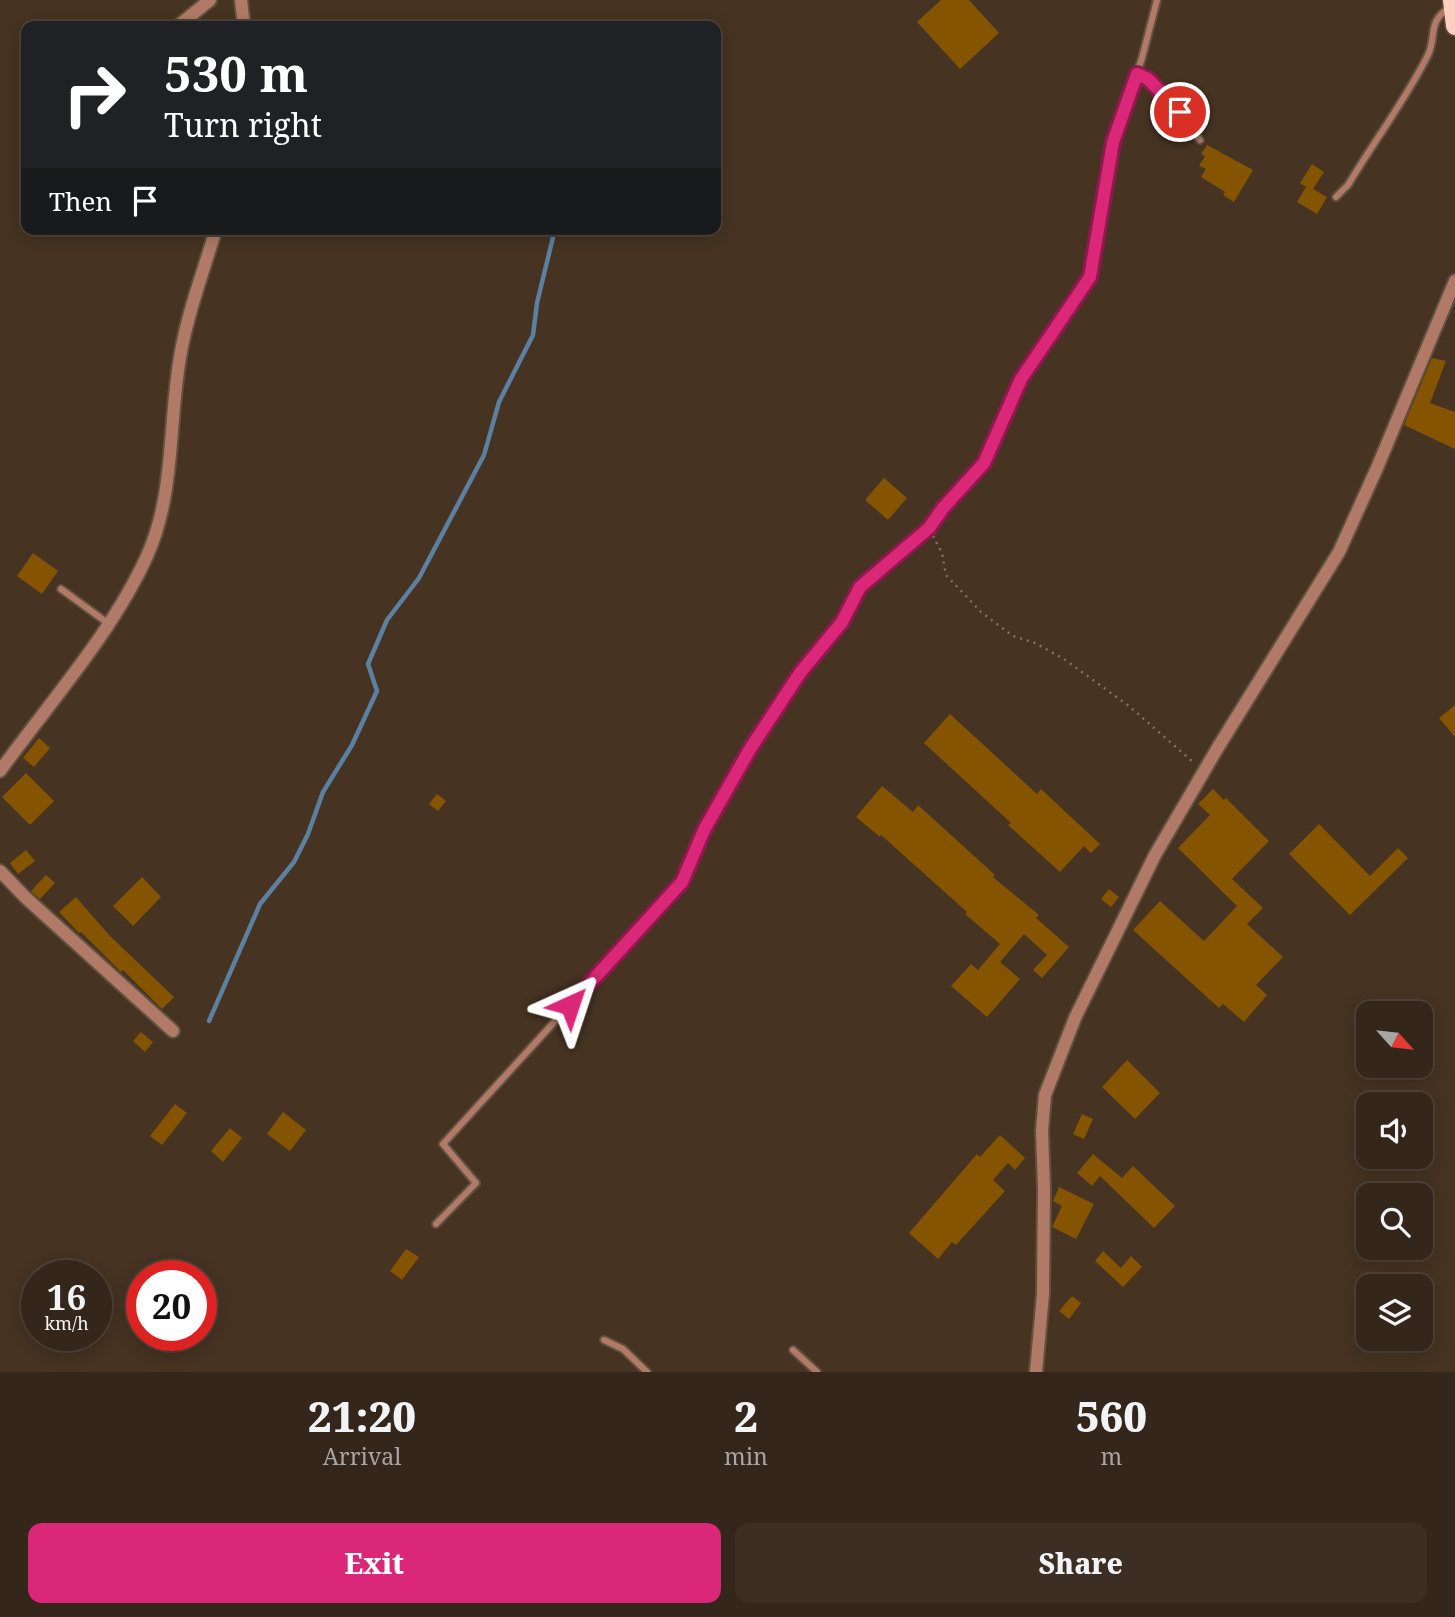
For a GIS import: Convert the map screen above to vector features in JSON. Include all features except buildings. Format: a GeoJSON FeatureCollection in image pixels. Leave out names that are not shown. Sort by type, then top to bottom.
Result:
{"type":"FeatureCollection","features":[{"type":"Feature","properties":{"kind":"main road"},"geometry":{"type":"LineString","coordinates":[[1450,2],[1455,26]]}},
{"type":"Feature","properties":{"kind":"street"},"geometry":{"type":"LineString","coordinates":[[184,21],[210,0]]}},
{"type":"Feature","properties":{"kind":"street"},"geometry":{"type":"LineString","coordinates":[[241,0],[243,21]]}},
{"type":"Feature","properties":{"kind":"street"},"geometry":{"type":"LineString","coordinates":[[0,771],[108,624],[148,555],[163,507],[171,458],[181,350],[214,235]]}},
{"type":"Feature","properties":{"kind":"street"},"geometry":{"type":"LineString","coordinates":[[1036,1372],[1043,1294],[1042,1131],[1045,1095],[1075,1018],[1155,855],[1339,552],[1455,281]]}},
{"type":"Feature","properties":{"kind":"street"},"geometry":{"type":"LineString","coordinates":[[0,871],[25,897],[173,1031]]}},
{"type":"Feature","properties":{"kind":"lane"},"geometry":{"type":"LineString","coordinates":[[436,1224],[475,1183],[443,1144],[682,882],[704,830],[750,749],[800,673],[842,622],[860,587],[929,528],[943,508],[984,463],[1021,379],[1090,277],[1113,142],[1137,74],[1157,0]]}},
{"type":"Feature","properties":{"kind":"lane"},"geometry":{"type":"LineString","coordinates":[[1336,197],[1348,185],[1413,87],[1431,49],[1432,31],[1439,14],[1450,2]]}},
{"type":"Feature","properties":{"kind":"lane"},"geometry":{"type":"LineString","coordinates":[[1137,74],[1148,79],[1161,91],[1200,141]]}},
{"type":"Feature","properties":{"kind":"lane"},"geometry":{"type":"LineString","coordinates":[[61,589],[108,624]]}},
{"type":"Feature","properties":{"kind":"lane"},"geometry":{"type":"LineString","coordinates":[[604,1340],[623,1349],[647,1372]]}},
{"type":"Feature","properties":{"kind":"lane"},"geometry":{"type":"LineString","coordinates":[[793,1350],[817,1372]]}},
{"type":"Feature","properties":{"kind":"path"},"geometry":{"type":"LineString","coordinates":[[929,528],[942,553],[946,575],[981,612],[1013,636],[1035,643],[1064,659],[1129,706],[1204,771]]}},
{"type":"Feature","properties":{"kind":"waterway"},"geometry":{"type":"LineString","coordinates":[[209,1021],[260,904],[294,862],[308,834],[323,792],[352,745],[377,691],[368,664],[387,620],[419,578],[484,455],[499,402],[533,335],[537,303],[554,235]]}},
{"type":"Feature","properties":{"kind":"route"},"geometry":{"type":"LineString","coordinates":[[570,1005],[682,882],[704,830],[750,749],[800,673],[842,622],[860,587],[929,528],[943,508],[984,463],[1021,379],[1090,277],[1113,142],[1137,74],[1148,79],[1180,112]]}}]}
